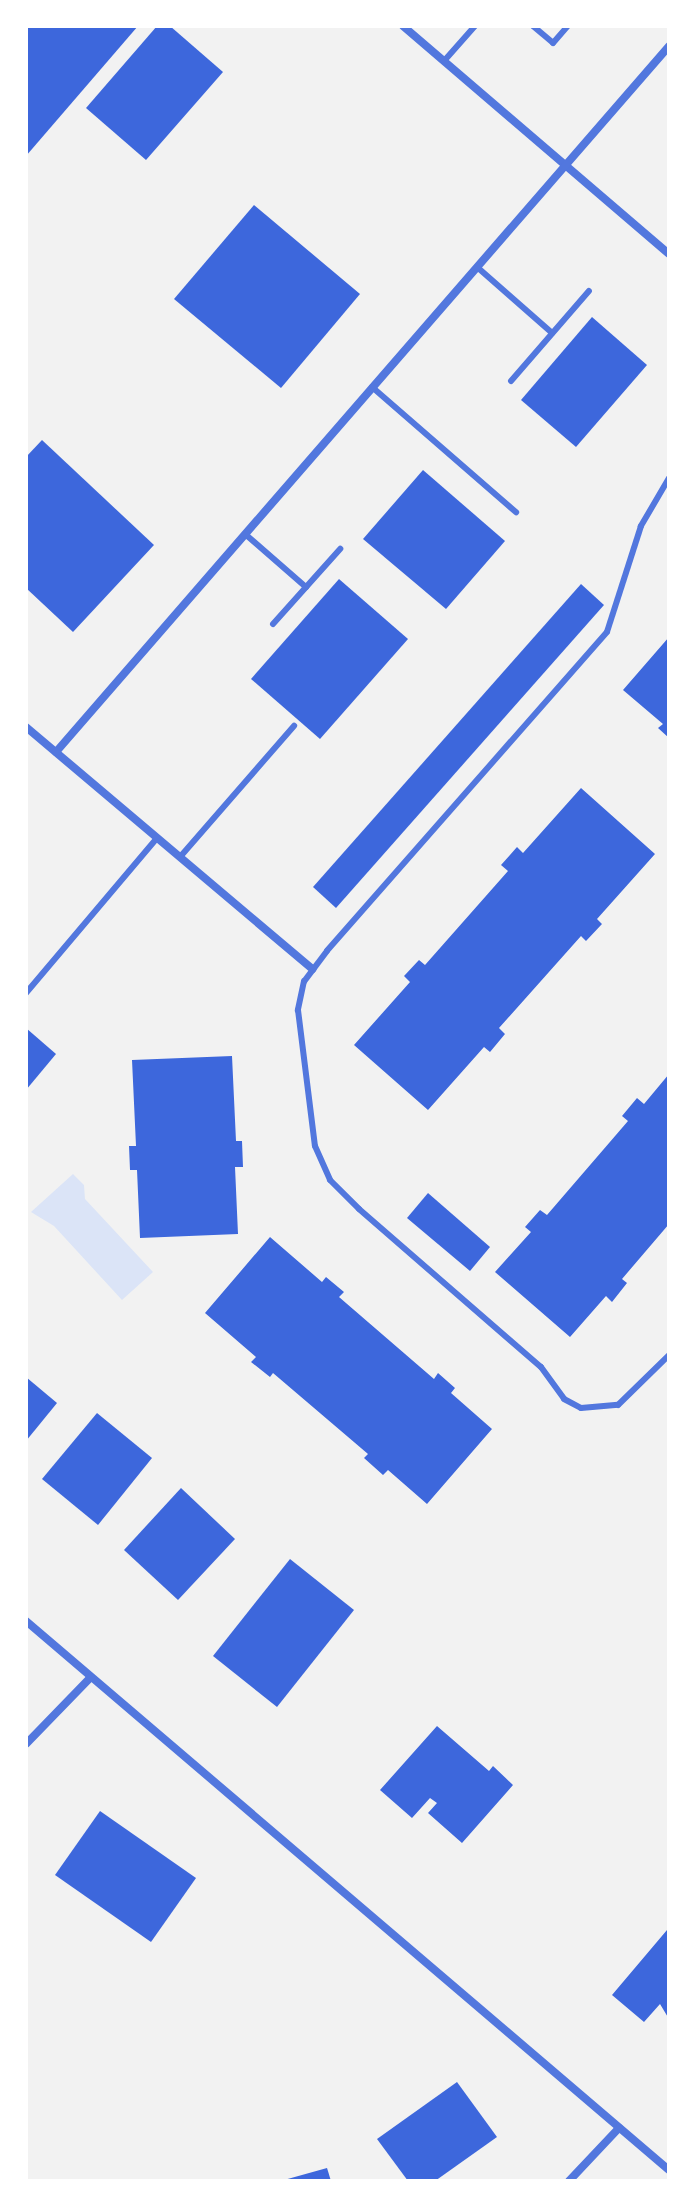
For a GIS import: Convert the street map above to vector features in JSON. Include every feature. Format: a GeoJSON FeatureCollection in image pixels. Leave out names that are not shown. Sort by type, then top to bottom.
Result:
{"type":"FeatureCollection","features":[{"type":"Feature","properties":{"kind":"street"},"geometry":{"type":"LineString","coordinates":[[403,26],[669,254]]}},
{"type":"Feature","properties":{"kind":"street"},"geometry":{"type":"LineString","coordinates":[[56,752],[669,46]]}},
{"type":"Feature","properties":{"kind":"street"},"geometry":{"type":"LineString","coordinates":[[26,727],[312,969]]}},
{"type":"Feature","properties":{"kind":"street"},"geometry":{"type":"LineString","coordinates":[[26,1621],[669,2170]]}},
{"type":"Feature","properties":{"kind":"street"},"geometry":{"type":"LineString","coordinates":[[26,1744],[91,1677]]}},
{"type":"Feature","properties":{"kind":"street"},"geometry":{"type":"LineString","coordinates":[[569,2181],[619,2128]]}},
{"type":"Feature","properties":{"kind":"lane"},"geometry":{"type":"LineString","coordinates":[[444,61],[475,26]]}},
{"type":"Feature","properties":{"kind":"lane"},"geometry":{"type":"LineString","coordinates":[[533,26],[553,43],[568,26]]}},
{"type":"Feature","properties":{"kind":"lane"},"geometry":{"type":"LineString","coordinates":[[477,267],[552,333]]}},
{"type":"Feature","properties":{"kind":"lane"},"geometry":{"type":"LineString","coordinates":[[511,381],[589,291]]}},
{"type":"Feature","properties":{"kind":"lane"},"geometry":{"type":"LineString","coordinates":[[372,387],[516,512]]}},
{"type":"Feature","properties":{"kind":"lane"},"geometry":{"type":"LineString","coordinates":[[667,484],[641,526],[607,632],[312,969],[298,1010],[303,1076],[315,1146],[330,1180],[541,1367],[564,1399],[581,1408],[618,1405],[669,1355]]}},
{"type":"Feature","properties":{"kind":"lane"},"geometry":{"type":"LineString","coordinates":[[245,534],[306,587]]}},
{"type":"Feature","properties":{"kind":"lane"},"geometry":{"type":"LineString","coordinates":[[273,624],[340,549]]}},
{"type":"Feature","properties":{"kind":"lane"},"geometry":{"type":"LineString","coordinates":[[180,857],[294,726]]}},
{"type":"Feature","properties":{"kind":"lane"},"geometry":{"type":"LineString","coordinates":[[26,993],[157,838]]}},
{"type":"Feature","properties":{"kind":"shaded area"},"geometry":{"type":"Polygon","coordinates":[[[73,1174],[84,1185],[85,1199],[153,1272],[122,1300],[54,1226],[31,1212],[73,1174]]]}},
{"type":"Feature","properties":{"kind":"building"},"geometry":{"type":"Polygon","coordinates":[[[26,26],[138,26],[26,156],[26,26]]]}},
{"type":"Feature","properties":{"kind":"building"},"geometry":{"type":"Polygon","coordinates":[[[157,26],[170,26],[223,72],[146,160],[86,108],[157,26]]]}},
{"type":"Feature","properties":{"kind":"building"},"geometry":{"type":"Polygon","coordinates":[[[254,205],[360,294],[281,388],[174,299],[254,205]]]}},
{"type":"Feature","properties":{"kind":"building"},"geometry":{"type":"Polygon","coordinates":[[[592,317],[647,365],[576,447],[521,400],[592,317]]]}},
{"type":"Feature","properties":{"kind":"building"},"geometry":{"type":"Polygon","coordinates":[[[42,440],[154,545],[73,632],[26,588],[26,457],[42,440]]]}},
{"type":"Feature","properties":{"kind":"building"},"geometry":{"type":"Polygon","coordinates":[[[423,470],[505,541],[446,609],[363,539],[423,470]]]}},
{"type":"Feature","properties":{"kind":"building"},"geometry":{"type":"Polygon","coordinates":[[[339,579],[408,639],[320,739],[251,679],[339,579]]]}},
{"type":"Feature","properties":{"kind":"building"},"geometry":{"type":"Polygon","coordinates":[[[581,584],[604,605],[336,908],[313,887],[581,584]]]}},
{"type":"Feature","properties":{"kind":"building"},"geometry":{"type":"Polygon","coordinates":[[[669,637],[669,738],[658,728],[663,724],[623,690],[669,637]]]}},
{"type":"Feature","properties":{"kind":"building"},"geometry":{"type":"Polygon","coordinates":[[[581,788],[655,854],[597,919],[602,924],[586,941],[581,936],[499,1028],[505,1034],[490,1052],[484,1047],[428,1110],[354,1045],[410,982],[404,976],[419,960],[425,965],[508,871],[501,865],[517,847],[523,853],[581,788]]]}},
{"type":"Feature","properties":{"kind":"building"},"geometry":{"type":"Polygon","coordinates":[[[26,1028],[56,1054],[26,1090],[26,1028]]]}},
{"type":"Feature","properties":{"kind":"building"},"geometry":{"type":"Polygon","coordinates":[[[232,1056],[236,1141],[242,1141],[243,1167],[235,1167],[238,1234],[140,1238],[137,1170],[130,1170],[129,1146],[136,1146],[132,1060],[232,1056]]]}},
{"type":"Feature","properties":{"kind":"building"},"geometry":{"type":"Polygon","coordinates":[[[669,1074],[669,1224],[622,1279],[627,1283],[612,1302],[606,1296],[570,1337],[495,1272],[531,1232],[525,1227],[540,1210],[547,1215],[628,1121],[622,1116],[637,1098],[644,1104],[669,1074]]]}},
{"type":"Feature","properties":{"kind":"building"},"geometry":{"type":"Polygon","coordinates":[[[428,1193],[490,1247],[470,1271],[407,1218],[428,1193]]]}},
{"type":"Feature","properties":{"kind":"building"},"geometry":{"type":"Polygon","coordinates":[[[270,1237],[322,1282],[326,1277],[344,1292],[339,1297],[434,1379],[438,1373],[455,1388],[451,1393],[492,1429],[427,1504],[388,1470],[383,1475],[364,1458],[368,1454],[273,1373],[270,1377],[251,1362],[256,1357],[205,1313],[270,1237]]]}},
{"type":"Feature","properties":{"kind":"building"},"geometry":{"type":"Polygon","coordinates":[[[26,1377],[57,1403],[26,1441],[26,1377]]]}},
{"type":"Feature","properties":{"kind":"building"},"geometry":{"type":"Polygon","coordinates":[[[97,1413],[152,1458],[98,1525],[42,1479],[97,1413]]]}},
{"type":"Feature","properties":{"kind":"building"},"geometry":{"type":"Polygon","coordinates":[[[181,1488],[235,1539],[178,1600],[124,1550],[181,1488]]]}},
{"type":"Feature","properties":{"kind":"building"},"geometry":{"type":"Polygon","coordinates":[[[290,1559],[354,1610],[277,1707],[213,1656],[290,1559]]]}},
{"type":"Feature","properties":{"kind":"building"},"geometry":{"type":"Polygon","coordinates":[[[437,1726],[489,1771],[493,1766],[513,1785],[462,1843],[428,1813],[437,1803],[430,1798],[412,1818],[380,1790],[437,1726]]]}},
{"type":"Feature","properties":{"kind":"building"},"geometry":{"type":"Polygon","coordinates":[[[100,1811],[196,1878],[151,1942],[55,1875],[100,1811]]]}},
{"type":"Feature","properties":{"kind":"building"},"geometry":{"type":"Polygon","coordinates":[[[667,1930],[669,2019],[660,2004],[644,2022],[612,1995],[667,1930]]]}},
{"type":"Feature","properties":{"kind":"building"},"geometry":{"type":"Polygon","coordinates":[[[457,2082],[497,2137],[435,2181],[408,2181],[377,2139],[457,2082]]]}},
{"type":"Feature","properties":{"kind":"building"},"geometry":{"type":"Polygon","coordinates":[[[327,2168],[331,2181],[284,2181],[284,2180],[327,2168]]]}}]}
